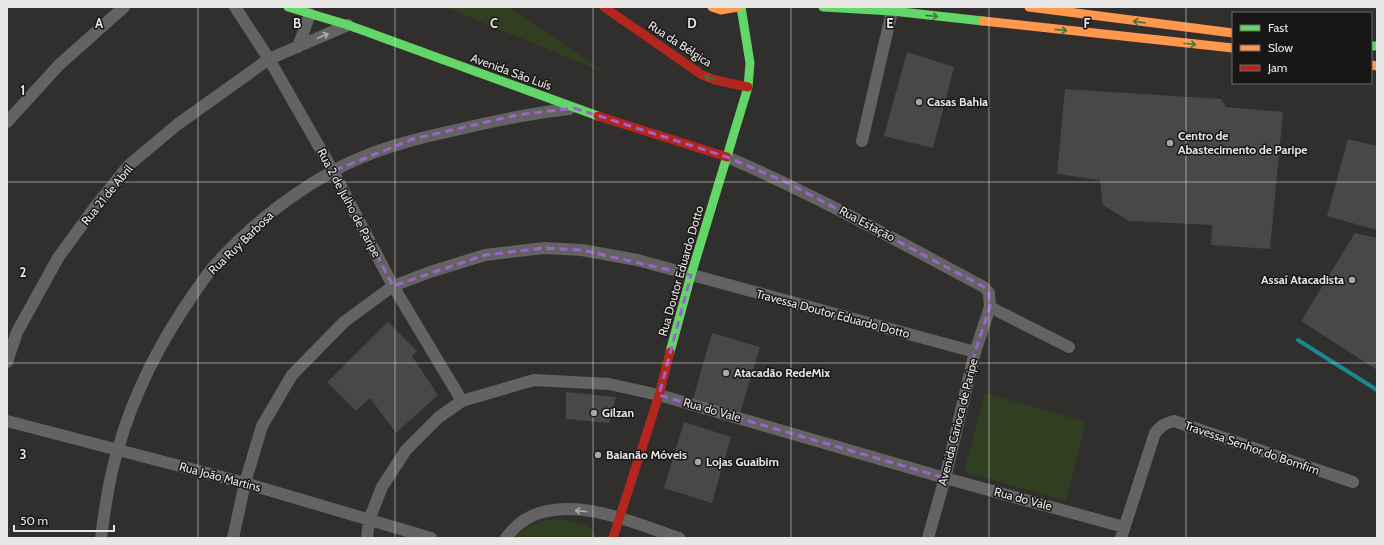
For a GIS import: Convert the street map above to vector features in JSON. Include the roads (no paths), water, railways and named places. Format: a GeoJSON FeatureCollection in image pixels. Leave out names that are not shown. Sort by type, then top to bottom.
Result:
{"type":"FeatureCollection","features":[{"type":"Feature","properties":{"kind":"main road","name":"Avenida São Luís"},"geometry":{"type":"LineString","coordinates":[[288,7],[348,25],[574,108],[727,157]]}},
{"type":"Feature","properties":{"kind":"main road","name":"Rua da Bélgica"},"geometry":{"type":"LineString","coordinates":[[604,7],[702,75],[715,80],[748,86]]}},
{"type":"Feature","properties":{"kind":"main road"},"geometry":{"type":"LineString","coordinates":[[712,7],[721,10],[739,7]]}},
{"type":"Feature","properties":{"kind":"main road","name":"Rua Doutor Eduardo Dotto"},"geometry":{"type":"LineString","coordinates":[[613,538],[659,395],[691,275],[748,86],[750,63],[739,7]]}},
{"type":"Feature","properties":{"kind":"main road"},"geometry":{"type":"LineString","coordinates":[[823,7],[892,11],[1232,48]]}},
{"type":"Feature","properties":{"kind":"main road"},"geometry":{"type":"LineString","coordinates":[[1029,7],[1232,33]]}},
{"type":"Feature","properties":{"kind":"street"},"geometry":{"type":"LineString","coordinates":[[7,122],[59,65],[124,7]]}},
{"type":"Feature","properties":{"kind":"street","name":"Rua 2 de Julho de Paripe"},"geometry":{"type":"LineString","coordinates":[[235,7],[269,59],[333,171],[393,286],[462,401]]}},
{"type":"Feature","properties":{"kind":"street"},"geometry":{"type":"LineString","coordinates":[[862,140],[892,11]]}},
{"type":"Feature","properties":{"kind":"street"},"geometry":{"type":"LineString","coordinates":[[298,46],[310,14]]}},
{"type":"Feature","properties":{"kind":"street","name":"Rua 21 de Abril"},"geometry":{"type":"LineString","coordinates":[[7,362],[17,332],[58,258],[95,207],[129,165],[178,124],[269,59],[348,25]]}},
{"type":"Feature","properties":{"kind":"street"},"geometry":{"type":"LineString","coordinates":[[517,115],[522,111],[530,92]]}},
{"type":"Feature","properties":{"kind":"street","name":"Rua Ruy Barbosa"},"geometry":{"type":"LineString","coordinates":[[101,538],[108,490],[118,449],[130,411],[153,363],[182,311],[215,265],[268,214],[333,171],[366,156],[413,140],[517,115],[574,108]]}},
{"type":"Feature","properties":{"kind":"street","name":"Rua Estação"},"geometry":{"type":"LineString","coordinates":[[727,157],[788,183],[984,287],[989,293],[990,307]]}},
{"type":"Feature","properties":{"kind":"street","name":"Travessa Doutor Eduardo Dotto"},"geometry":{"type":"LineString","coordinates":[[233,538],[245,483],[262,426],[292,375],[344,322],[393,286],[485,255],[544,248],[590,252],[637,260],[975,352]]}},
{"type":"Feature","properties":{"kind":"street"},"geometry":{"type":"LineString","coordinates":[[990,307],[1069,347]]}},
{"type":"Feature","properties":{"kind":"street","name":"Avenida Carioca de Paripe"},"geometry":{"type":"LineString","coordinates":[[928,538],[945,478],[975,352],[990,307]]}},
{"type":"Feature","properties":{"kind":"street","name":"Rua do Vale"},"geometry":{"type":"LineString","coordinates":[[367,538],[370,520],[382,487],[406,450],[439,417],[462,401],[491,391],[534,380],[609,384],[659,395],[945,478],[1122,533]]}},
{"type":"Feature","properties":{"kind":"street","name":"Rua João Martins"},"geometry":{"type":"LineString","coordinates":[[7,421],[245,483],[430,538]]}},
{"type":"Feature","properties":{"kind":"street","name":"Travessa Senhor do Bomfim"},"geometry":{"type":"LineString","coordinates":[[1122,533],[1155,434],[1161,426],[1174,421],[1353,482]]}},
{"type":"Feature","properties":{"kind":"street"},"geometry":{"type":"LineString","coordinates":[[506,538],[520,521],[538,512],[562,508],[619,518],[679,538]]}},
{"type":"Feature","properties":{"kind":"waterway"},"geometry":{"type":"LineString","coordinates":[[1298,340],[1377,390]]}},
{"type":"Feature","properties":{"kind":"place","name":"Casas Bahia"},"geometry":{"type":"Point","coordinates":[919,102]}},
{"type":"Feature","properties":{"kind":"place","name":"Centro de Abastecimento de Paripe"},"geometry":{"type":"Point","coordinates":[1170,143]}},
{"type":"Feature","properties":{"kind":"place","name":"Assaí Atacadista"},"geometry":{"type":"Point","coordinates":[1352,280]}},
{"type":"Feature","properties":{"kind":"place","name":"Atacadão RedeMix"},"geometry":{"type":"Point","coordinates":[726,373]}},
{"type":"Feature","properties":{"kind":"place","name":"Gilzan"},"geometry":{"type":"Point","coordinates":[594,413]}},
{"type":"Feature","properties":{"kind":"place","name":"Baianão Móveis"},"geometry":{"type":"Point","coordinates":[598,455]}},
{"type":"Feature","properties":{"kind":"place","name":"Lojas Guaibim"},"geometry":{"type":"Point","coordinates":[698,462]}}]}
